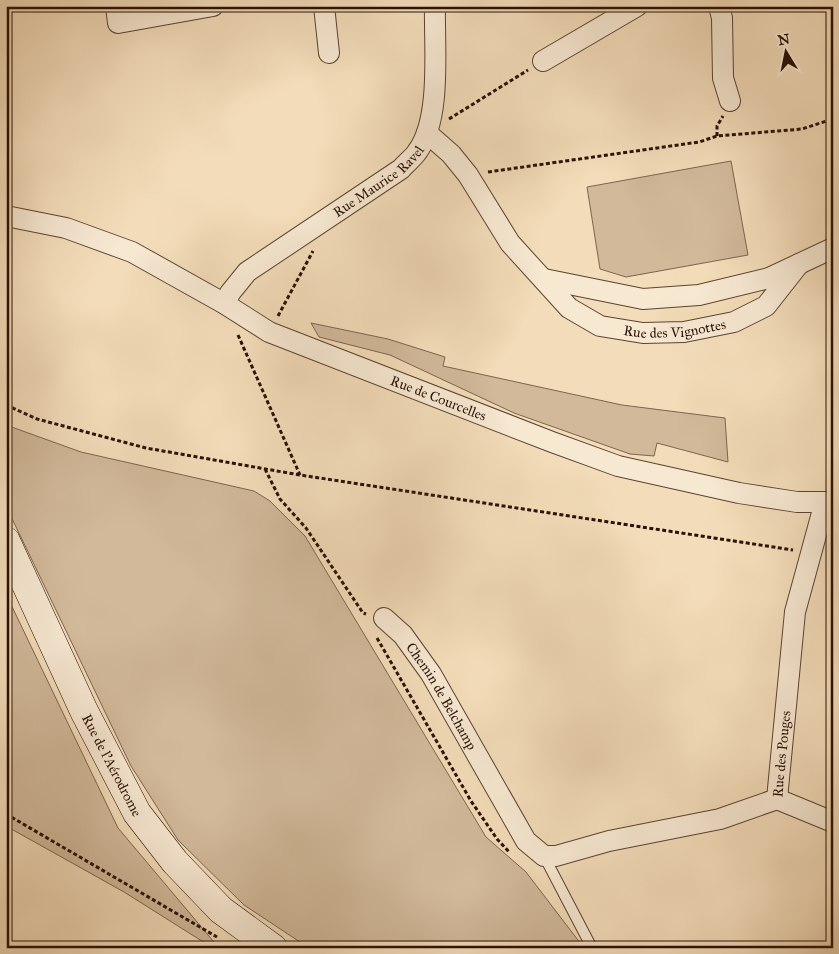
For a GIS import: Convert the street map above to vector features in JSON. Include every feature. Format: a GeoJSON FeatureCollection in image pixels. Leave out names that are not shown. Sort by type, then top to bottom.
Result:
{"type":"FeatureCollection","features":[{"type":"Feature","properties":{"kind":"street"},"geometry":{"type":"LineString","coordinates":[[116,6],[118,23],[213,6]]}},
{"type":"Feature","properties":{"kind":"street"},"geometry":{"type":"LineString","coordinates":[[324,6],[329,53]]}},
{"type":"Feature","properties":{"kind":"street","name":"Rue Maurice Ravel"},"geometry":{"type":"LineString","coordinates":[[226,304],[230,293],[247,272],[401,168],[417,152],[427,133],[433,100],[436,6]]}},
{"type":"Feature","properties":{"kind":"street"},"geometry":{"type":"LineString","coordinates":[[719,6],[722,18],[723,78],[730,101]]}},
{"type":"Feature","properties":{"kind":"street"},"geometry":{"type":"LineString","coordinates":[[543,61],[622,10]]}},
{"type":"Feature","properties":{"kind":"street","name":"Rue des Vignottes"},"geometry":{"type":"LineString","coordinates":[[427,133],[451,154],[468,175],[510,243],[569,308],[600,326],[643,333],[684,332],[734,322],[766,306],[799,264]]}},
{"type":"Feature","properties":{"kind":"street","name":"Rue de Courcelles"},"geometry":{"type":"LineString","coordinates":[[6,216],[66,228],[132,252],[226,304],[269,332],[618,466],[739,493],[797,502],[829,502]]}},
{"type":"Feature","properties":{"kind":"street","name":"Rue des Vignottes"},"geometry":{"type":"LineString","coordinates":[[544,280],[643,299],[699,295],[768,278],[833,248]]}},
{"type":"Feature","properties":{"kind":"street","name":"Rue des Pouges"},"geometry":{"type":"LineString","coordinates":[[544,856],[556,856],[609,841],[720,819],[777,799],[795,612],[811,552],[829,502]]}},
{"type":"Feature","properties":{"kind":"street","name":"Rue de l'Aérodrome"},"geometry":{"type":"LineString","coordinates":[[6,541],[84,711],[137,813],[175,862],[221,910],[273,948]]}},
{"type":"Feature","properties":{"kind":"street","name":"Chemin de Belchamp"},"geometry":{"type":"LineString","coordinates":[[375,624],[403,635],[431,674],[526,841],[544,856]]}},
{"type":"Feature","properties":{"kind":"street"},"geometry":{"type":"LineString","coordinates":[[777,799],[833,822]]}},
{"type":"Feature","properties":{"kind":"lane","name":"Chemin de Belchamp"},"geometry":{"type":"LineString","coordinates":[[544,856],[592,948]]}},
{"type":"Feature","properties":{"kind":"path"},"geometry":{"type":"LineString","coordinates":[[427,133],[543,61]]}},
{"type":"Feature","properties":{"kind":"path"},"geometry":{"type":"LineString","coordinates":[[468,175],[699,142],[717,136],[802,129],[833,119]]}},
{"type":"Feature","properties":{"kind":"path"},"geometry":{"type":"LineString","coordinates":[[269,332],[314,249]]}},
{"type":"Feature","properties":{"kind":"path"},"geometry":{"type":"LineString","coordinates":[[226,304],[300,475]]}},
{"type":"Feature","properties":{"kind":"path"},"geometry":{"type":"LineString","coordinates":[[6,405],[37,419],[146,448],[300,475],[811,552]]}},
{"type":"Feature","properties":{"kind":"path"},"geometry":{"type":"LineString","coordinates":[[264,469],[280,499],[306,528],[363,613],[375,624],[471,802],[497,839],[511,855],[523,860],[544,856]]}},
{"type":"Feature","properties":{"kind":"path"},"geometry":{"type":"LineString","coordinates":[[363,613],[375,624]]}},
{"type":"Feature","properties":{"kind":"path"},"geometry":{"type":"LineString","coordinates":[[6,814],[220,939]]}},
{"type":"Feature","properties":{"kind":"shaded area"},"geometry":{"type":"Polygon","coordinates":[[[731,161],[748,255],[626,277],[600,269],[587,187],[731,161]]]}},
{"type":"Feature","properties":{"kind":"shaded area"},"geometry":{"type":"Polygon","coordinates":[[[311,323],[388,339],[445,357],[443,366],[622,405],[725,418],[728,462],[657,443],[654,456],[630,454],[514,413],[390,355],[319,337],[311,323]]]}},
{"type":"Feature","properties":{"kind":"shaded area"},"geometry":{"type":"Polygon","coordinates":[[[6,425],[81,452],[254,491],[270,501],[305,536],[486,837],[526,872],[584,948],[309,948],[244,905],[178,840],[131,766],[6,506],[6,425]]]}},
{"type":"Feature","properties":{"kind":"shaded area"},"geometry":{"type":"Polygon","coordinates":[[[6,594],[118,828],[219,948],[213,948],[124,892],[6,826],[6,594]]]}}]}
